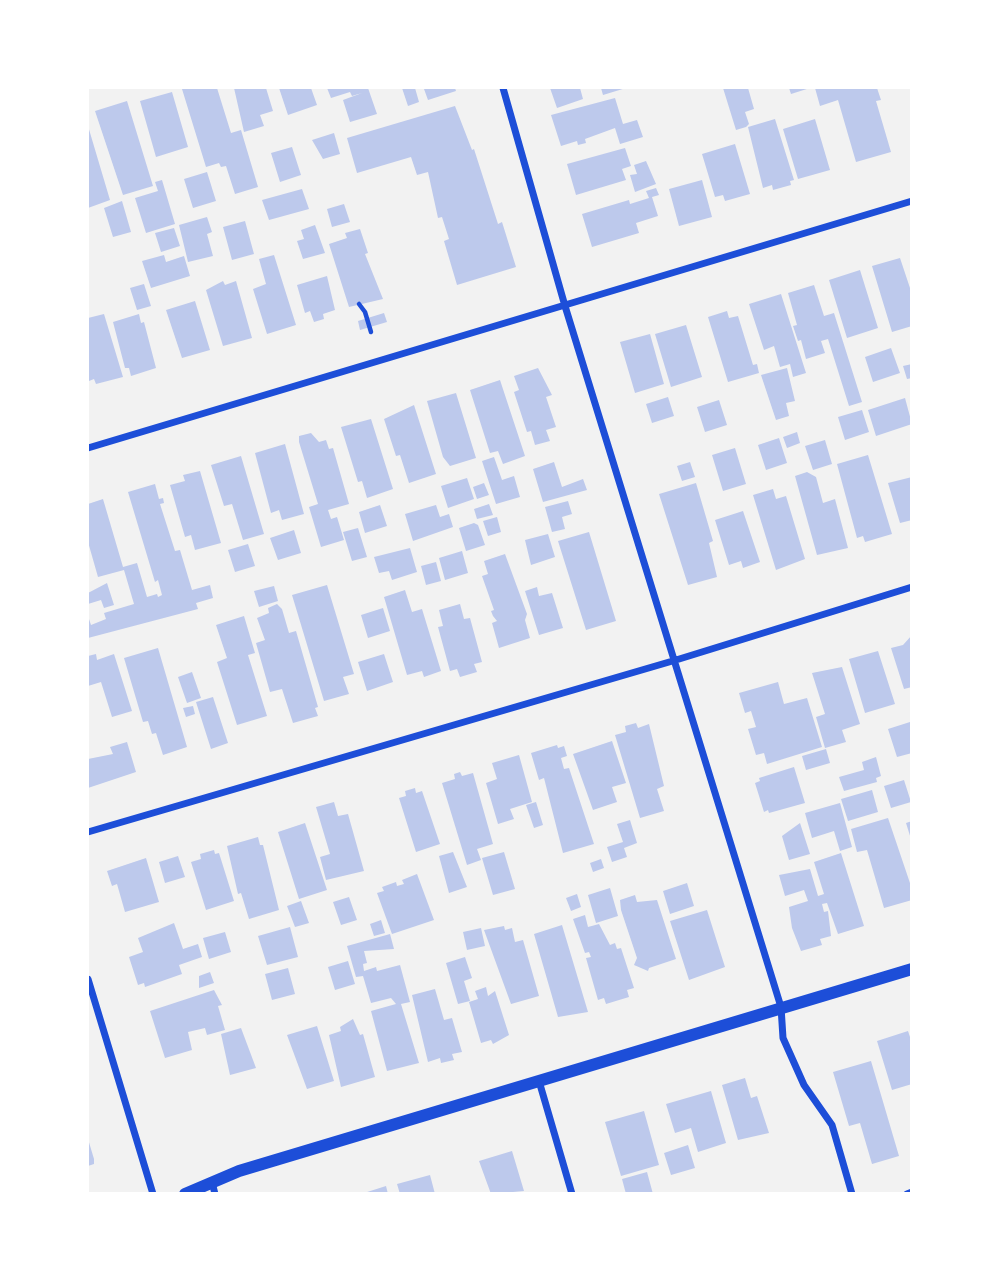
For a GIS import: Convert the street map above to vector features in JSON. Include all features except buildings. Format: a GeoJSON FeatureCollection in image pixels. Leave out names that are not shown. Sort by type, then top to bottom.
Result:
{"type":"FeatureCollection","features":[{"type":"Feature","properties":{"kind":"street"},"geometry":{"type":"LineString","coordinates":[[503,88],[565,306],[781,1007],[783,1038],[804,1085],[832,1125],[852,1194]]}},
{"type":"Feature","properties":{"kind":"street"},"geometry":{"type":"LineString","coordinates":[[88,448],[912,201]]}},
{"type":"Feature","properties":{"kind":"street"},"geometry":{"type":"LineString","coordinates":[[88,832],[676,660],[912,587]]}},
{"type":"Feature","properties":{"kind":"street"},"geometry":{"type":"LineString","coordinates":[[185,1194],[214,1188],[239,1171],[912,969]]}},
{"type":"Feature","properties":{"kind":"street"},"geometry":{"type":"LineString","coordinates":[[88,979],[153,1194]]}},
{"type":"Feature","properties":{"kind":"street"},"geometry":{"type":"LineString","coordinates":[[539,1080],[572,1194]]}},
{"type":"Feature","properties":{"kind":"path"},"geometry":{"type":"LineString","coordinates":[[359,304],[371,332]]}}]}
